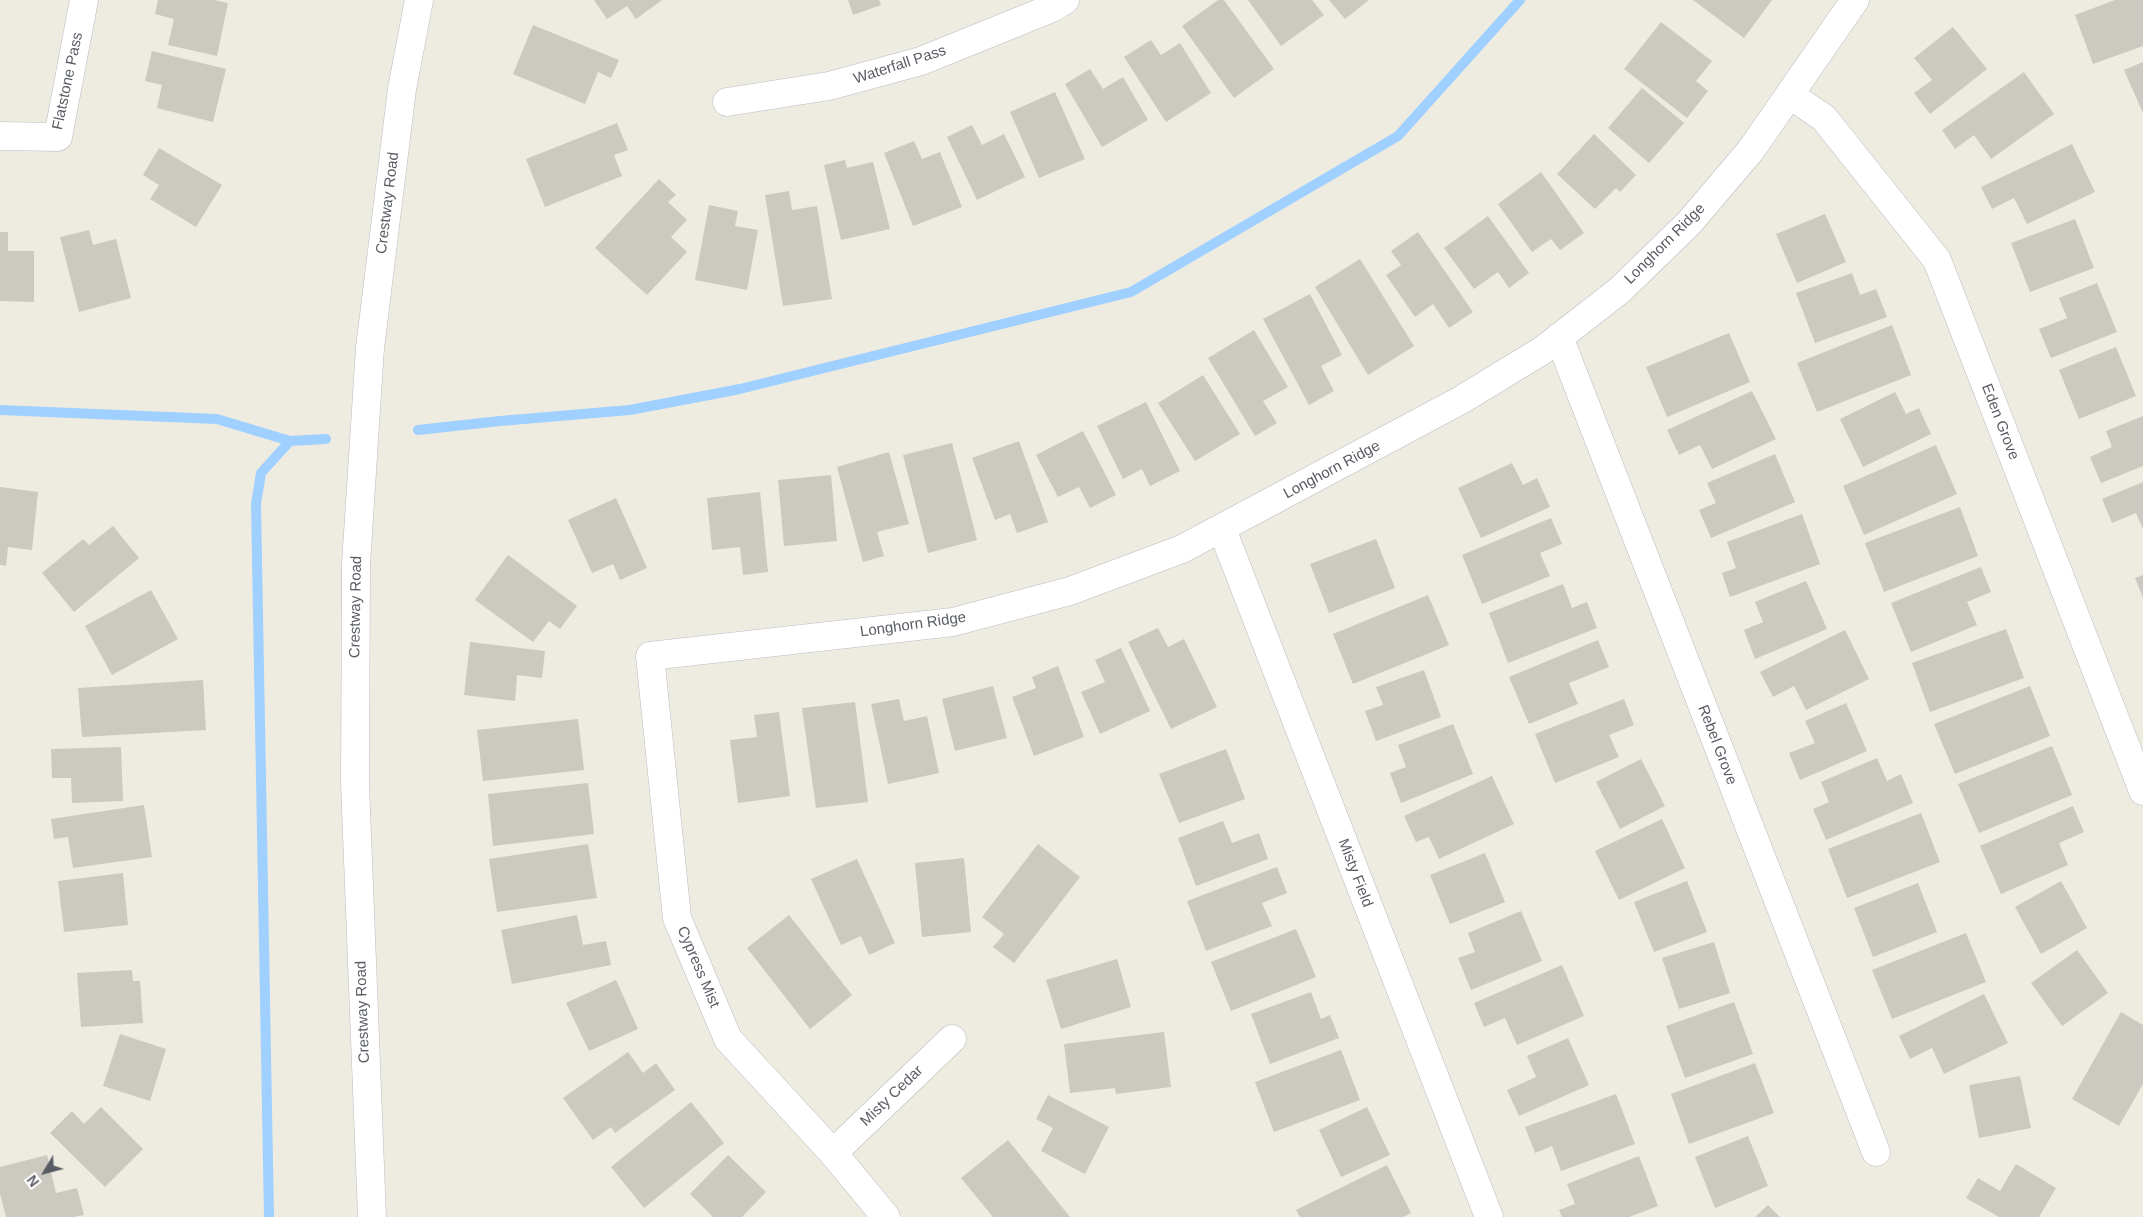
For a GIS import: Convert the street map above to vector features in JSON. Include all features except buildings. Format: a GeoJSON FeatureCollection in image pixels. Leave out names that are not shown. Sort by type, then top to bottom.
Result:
{"type":"FeatureCollection","features":[{"type":"Feature","properties":{"kind":"street","name":"Flatstone Pass"},"geometry":{"type":"LineString","coordinates":[[0,136],[58,136],[84,0]]}},
{"type":"Feature","properties":{"kind":"street","name":"Crestway Road"},"geometry":{"type":"LineString","coordinates":[[372,1217],[355,783],[356,564],[370,348],[402,89],[419,0]]}},
{"type":"Feature","properties":{"kind":"street","name":"Waterfall Pass"},"geometry":{"type":"LineString","coordinates":[[727,102],[829,86],[921,61],[1052,8],[1065,0]]}},
{"type":"Feature","properties":{"kind":"street","name":"Longhorn Ridge"},"geometry":{"type":"LineString","coordinates":[[650,656],[953,622],[1070,592],[1182,549],[1461,400],[1543,350],[1620,290],[1689,223],[1751,150],[1855,0]]}},
{"type":"Feature","properties":{"kind":"street","name":"Eden Grove"},"geometry":{"type":"LineString","coordinates":[[1790,95],[1824,118],[1937,260],[2143,791]]}},
{"type":"Feature","properties":{"kind":"street","name":"Rebel Grove"},"geometry":{"type":"LineString","coordinates":[[1558,337],[1876,1152]]}},
{"type":"Feature","properties":{"kind":"street","name":"Misty Field"},"geometry":{"type":"LineString","coordinates":[[1222,529],[1489,1217]]}},
{"type":"Feature","properties":{"kind":"street","name":"Cypress Mist"},"geometry":{"type":"LineString","coordinates":[[650,656],[677,918],[728,1039],[833,1153],[886,1217]]}},
{"type":"Feature","properties":{"kind":"street","name":"Misty Cedar"},"geometry":{"type":"LineString","coordinates":[[833,1153],[952,1039]]}},
{"type":"Feature","properties":{"kind":"waterway"},"geometry":{"type":"LineString","coordinates":[[418,430],[630,410],[740,389],[1131,292],[1398,136],[1520,0]]}},
{"type":"Feature","properties":{"kind":"waterway"},"geometry":{"type":"LineString","coordinates":[[0,410],[217,419],[290,441]]}},
{"type":"Feature","properties":{"kind":"waterway"},"geometry":{"type":"LineString","coordinates":[[269,1217],[256,504],[261,473],[290,441],[326,439]]}}]}
